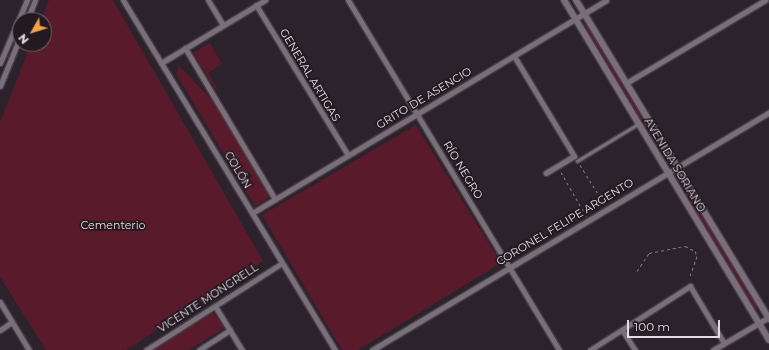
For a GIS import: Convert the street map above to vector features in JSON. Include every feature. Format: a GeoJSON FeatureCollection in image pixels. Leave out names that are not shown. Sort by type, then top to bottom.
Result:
{"type":"FeatureCollection","features":[{"type":"Feature","properties":{"kind":"street"},"geometry":{"type":"LineString","coordinates":[[0,63],[27,0]]}},
{"type":"Feature","properties":{"kind":"street"},"geometry":{"type":"LineString","coordinates":[[31,12],[36,0]]}},
{"type":"Feature","properties":{"kind":"street","name":"COLÓN"},"geometry":{"type":"LineString","coordinates":[[123,0],[335,350]]}},
{"type":"Feature","properties":{"kind":"street"},"geometry":{"type":"LineString","coordinates":[[208,0],[223,25]]}},
{"type":"Feature","properties":{"kind":"street"},"geometry":{"type":"LineString","coordinates":[[161,63],[265,0]]}},
{"type":"Feature","properties":{"kind":"street","name":"RÍO NEGRO"},"geometry":{"type":"LineString","coordinates":[[348,0],[510,266],[558,350]]}},
{"type":"Feature","properties":{"kind":"street","name":"AVENIDA SORIANO"},"geometry":{"type":"LineString","coordinates":[[564,0],[769,340]]}},
{"type":"Feature","properties":{"kind":"street","name":"AVENIDA SORIANO"},"geometry":{"type":"LineString","coordinates":[[576,0],[769,318]]}},
{"type":"Feature","properties":{"kind":"street","name":"GRITO DE ASENCIO"},"geometry":{"type":"LineString","coordinates":[[252,213],[606,0]]}},
{"type":"Feature","properties":{"kind":"street"},"geometry":{"type":"LineString","coordinates":[[626,83],[765,0]]}},
{"type":"Feature","properties":{"kind":"street","name":"GENERAL ARTIGAS"},"geometry":{"type":"LineString","coordinates":[[256,5],[348,155]]}},
{"type":"Feature","properties":{"kind":"street"},"geometry":{"type":"LineString","coordinates":[[185,48],[275,199]]}},
{"type":"Feature","properties":{"kind":"street"},"geometry":{"type":"LineString","coordinates":[[0,86],[14,52]]}},
{"type":"Feature","properties":{"kind":"street"},"geometry":{"type":"LineString","coordinates":[[514,56],[574,156],[546,173]]}},
{"type":"Feature","properties":{"kind":"street","name":"CORONEL FELIPE ARGENTO"},"geometry":{"type":"LineString","coordinates":[[372,350],[769,112]]}},
{"type":"Feature","properties":{"kind":"street","name":"VICENTE MONGRELL"},"geometry":{"type":"LineString","coordinates":[[148,349],[282,263]]}},
{"type":"Feature","properties":{"kind":"street"},"geometry":{"type":"LineString","coordinates":[[590,350],[690,286],[724,343]]}},
{"type":"Feature","properties":{"kind":"street"},"geometry":{"type":"LineString","coordinates":[[0,302],[2,308],[29,350]]}},
{"type":"Feature","properties":{"kind":"street"},"geometry":{"type":"LineString","coordinates":[[215,306],[242,350]]}},
{"type":"Feature","properties":{"kind":"street"},"geometry":{"type":"LineString","coordinates":[[713,350],[759,322],[769,318]]}},
{"type":"Feature","properties":{"kind":"street"},"geometry":{"type":"LineString","coordinates":[[0,330],[12,322]]}},
{"type":"Feature","properties":{"kind":"street"},"geometry":{"type":"LineString","coordinates":[[199,350],[230,330]]}},
{"type":"Feature","properties":{"kind":"street"},"geometry":{"type":"LineString","coordinates":[[622,330],[635,350]]}},
{"type":"Feature","properties":{"kind":"lane"},"geometry":{"type":"LineString","coordinates":[[578,161],[638,124]]}},
{"type":"Feature","properties":{"kind":"path"},"geometry":{"type":"LineString","coordinates":[[578,161],[608,208]]}},
{"type":"Feature","properties":{"kind":"path"},"geometry":{"type":"LineString","coordinates":[[557,166],[589,220]]}},
{"type":"Feature","properties":{"kind":"path"},"geometry":{"type":"LineString","coordinates":[[637,271],[649,253],[684,246],[695,251],[697,256],[689,279],[690,286]]}},
{"type":"Feature","properties":{"kind":"green space","name":"Cementerio"},"geometry":{"type":"Polygon","coordinates":[[[49,0],[113,0],[263,261],[126,350],[46,350],[0,277],[0,122],[28,52],[52,52],[52,12],[44,12],[49,0]]]}},
{"type":"Feature","properties":{"kind":"green space"},"geometry":{"type":"Polygon","coordinates":[[[586,23],[667,158],[663,160],[583,25],[586,23]]]}},
{"type":"Feature","properties":{"kind":"green space"},"geometry":{"type":"Polygon","coordinates":[[[210,43],[222,64],[208,73],[218,89],[216,90],[193,53],[210,43]]]}},
{"type":"Feature","properties":{"kind":"green space"},"geometry":{"type":"Polygon","coordinates":[[[179,66],[214,102],[271,196],[255,206],[176,74],[179,66]]]}},
{"type":"Feature","properties":{"kind":"green space"},"geometry":{"type":"Polygon","coordinates":[[[416,125],[501,263],[358,350],[342,350],[262,215],[416,125]]]}},
{"type":"Feature","properties":{"kind":"green space"},"geometry":{"type":"Polygon","coordinates":[[[676,172],[758,308],[754,310],[673,174],[676,172]]]}},
{"type":"Feature","properties":{"kind":"green space"},"geometry":{"type":"Polygon","coordinates":[[[212,311],[223,325],[222,330],[188,350],[153,350],[212,311]]]}}]}
